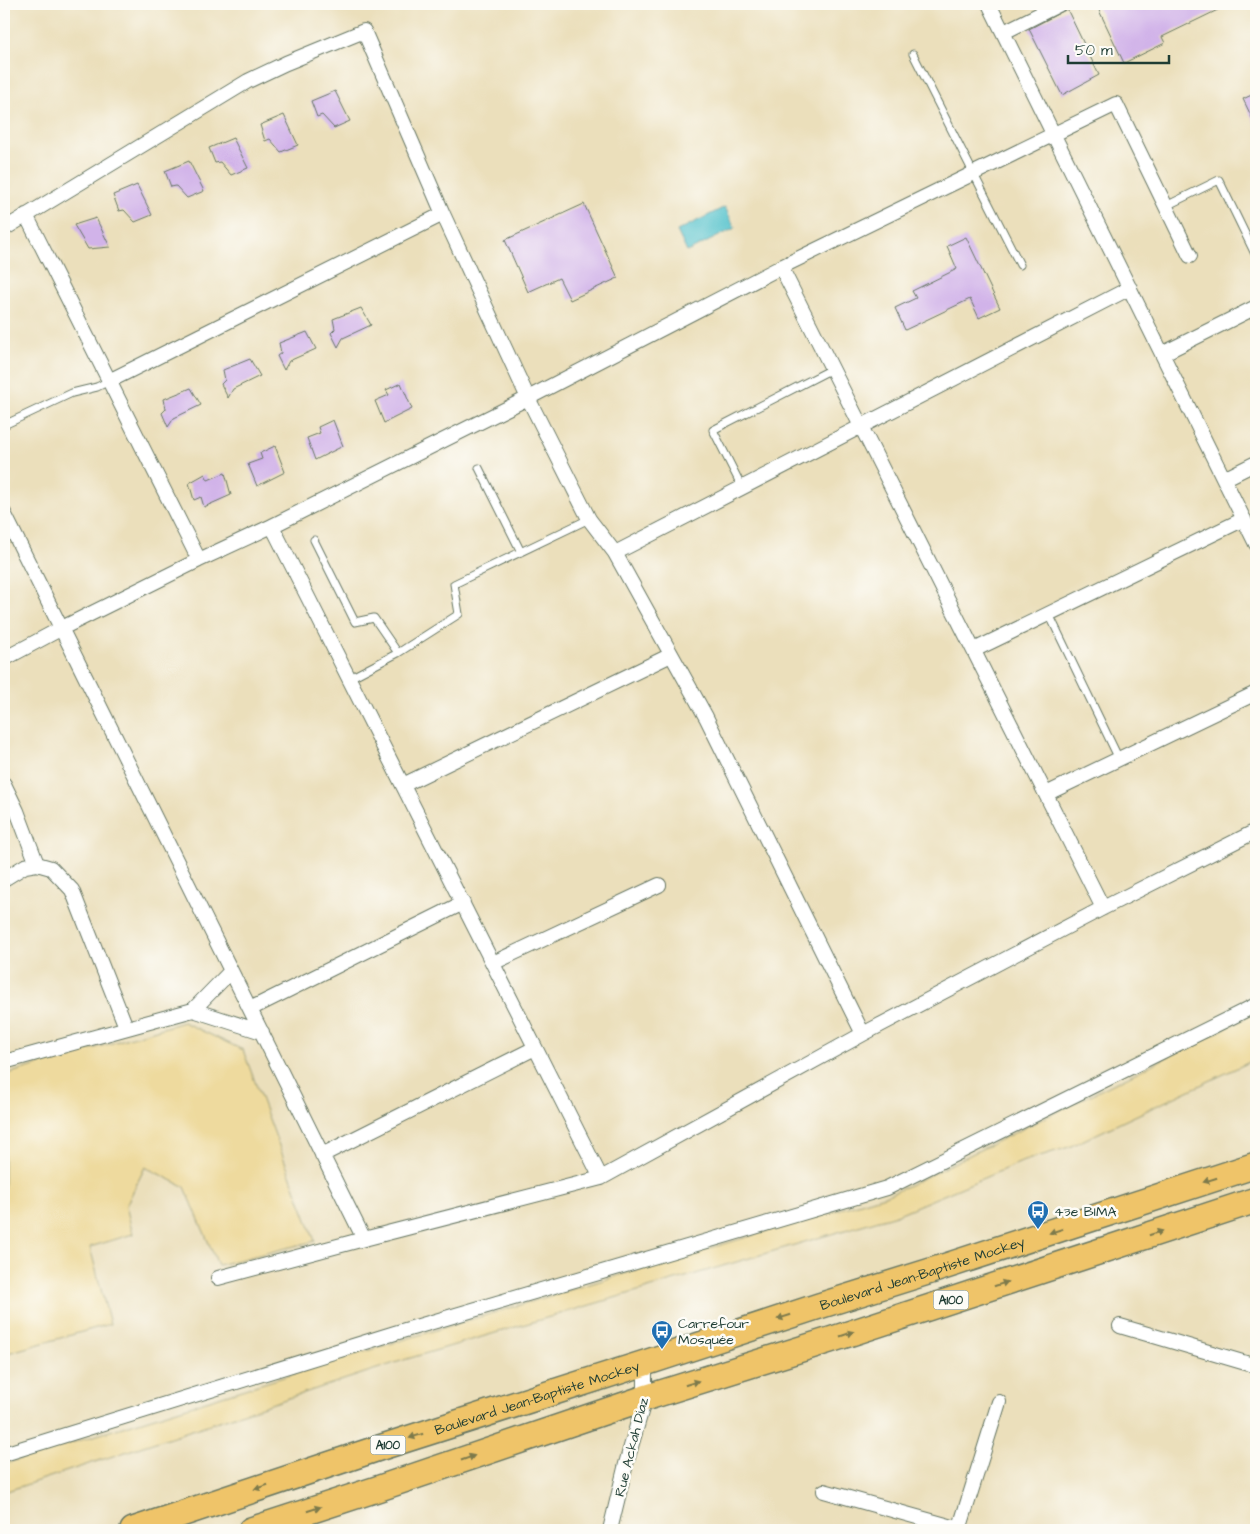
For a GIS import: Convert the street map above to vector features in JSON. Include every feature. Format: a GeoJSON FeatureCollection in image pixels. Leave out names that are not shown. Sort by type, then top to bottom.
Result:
{"type":"FeatureCollection","features":[{"type":"Feature","properties":{"kind":"highway","name":"Boulevard Jean-Baptiste Mockey"},"geometry":{"type":"LineString","coordinates":[[132,1530],[396,1442],[1256,1165]]}},
{"type":"Feature","properties":{"kind":"highway","name":"A100"},"geometry":{"type":"LineString","coordinates":[[251,1530],[646,1398],[830,1340],[1256,1200]]}},
{"type":"Feature","properties":{"kind":"street"},"geometry":{"type":"LineString","coordinates":[[989,4],[1256,544]]}},
{"type":"Feature","properties":{"kind":"street"},"geometry":{"type":"LineString","coordinates":[[1004,32],[1060,4]]}},
{"type":"Feature","properties":{"kind":"street"},"geometry":{"type":"LineString","coordinates":[[4,229],[248,81],[286,62],[364,31],[443,214],[528,398],[589,520],[616,553],[706,717],[862,1034]]}},
{"type":"Feature","properties":{"kind":"street"},"geometry":{"type":"LineString","coordinates":[[4,659],[62,628],[528,398],[781,267],[1116,104],[1190,256]]}},
{"type":"Feature","properties":{"kind":"street"},"geometry":{"type":"LineString","coordinates":[[109,381],[443,214]]}},
{"type":"Feature","properties":{"kind":"street"},"geometry":{"type":"LineString","coordinates":[[26,215],[199,560]]}},
{"type":"Feature","properties":{"kind":"street"},"geometry":{"type":"LineString","coordinates":[[781,267],[1103,908]]}},
{"type":"Feature","properties":{"kind":"street"},"geometry":{"type":"LineString","coordinates":[[616,553],[1130,288]]}},
{"type":"Feature","properties":{"kind":"street"},"geometry":{"type":"LineString","coordinates":[[1162,354],[1256,307]]}},
{"type":"Feature","properties":{"kind":"street"},"geometry":{"type":"LineString","coordinates":[[1224,479],[1256,463]]}},
{"type":"Feature","properties":{"kind":"street"},"geometry":{"type":"LineString","coordinates":[[4,513],[364,1239]]}},
{"type":"Feature","properties":{"kind":"street"},"geometry":{"type":"LineString","coordinates":[[974,650],[1244,519]]}},
{"type":"Feature","properties":{"kind":"street"},"geometry":{"type":"LineString","coordinates":[[272,526],[602,1178]]}},
{"type":"Feature","properties":{"kind":"street"},"geometry":{"type":"LineString","coordinates":[[403,785],[671,655]]}},
{"type":"Feature","properties":{"kind":"street"},"geometry":{"type":"LineString","coordinates":[[1046,794],[1256,692]]}},
{"type":"Feature","properties":{"kind":"street"},"geometry":{"type":"LineString","coordinates":[[4,784],[17,811],[37,864]]}},
{"type":"Feature","properties":{"kind":"street"},"geometry":{"type":"LineString","coordinates":[[218,1278],[602,1178],[862,1034],[1103,908],[1256,832]]}},
{"type":"Feature","properties":{"kind":"street"},"geometry":{"type":"LineString","coordinates":[[4,879],[25,866],[37,864],[51,868],[72,890],[126,1027]]}},
{"type":"Feature","properties":{"kind":"street"},"geometry":{"type":"LineString","coordinates":[[493,963],[659,885]]}},
{"type":"Feature","properties":{"kind":"street"},"geometry":{"type":"LineString","coordinates":[[250,1010],[462,903]]}},
{"type":"Feature","properties":{"kind":"street"},"geometry":{"type":"LineString","coordinates":[[4,1062],[193,1010],[232,971]]}},
{"type":"Feature","properties":{"kind":"street"},"geometry":{"type":"LineString","coordinates":[[4,1454],[395,1333],[887,1188],[1256,1005]]}},
{"type":"Feature","properties":{"kind":"street"},"geometry":{"type":"LineString","coordinates":[[193,1010],[262,1032]]}},
{"type":"Feature","properties":{"kind":"street"},"geometry":{"type":"LineString","coordinates":[[322,1154],[535,1048]]}},
{"type":"Feature","properties":{"kind":"street"},"geometry":{"type":"LineString","coordinates":[[1120,1326],[1256,1366]]}},
{"type":"Feature","properties":{"kind":"street","name":"Rue Ackah Diaz"},"geometry":{"type":"LineString","coordinates":[[610,1530],[626,1464],[646,1398],[646,1363]]}},
{"type":"Feature","properties":{"kind":"street"},"geometry":{"type":"LineString","coordinates":[[824,1491],[959,1530],[999,1402]]}},
{"type":"Feature","properties":{"kind":"lane"},"geometry":{"type":"LineString","coordinates":[[914,54],[1020,265]]}},
{"type":"Feature","properties":{"kind":"lane"},"geometry":{"type":"LineString","coordinates":[[1166,206],[1219,180],[1256,256]]}},
{"type":"Feature","properties":{"kind":"lane"},"geometry":{"type":"LineString","coordinates":[[742,487],[713,430],[832,369]]}},
{"type":"Feature","properties":{"kind":"lane"},"geometry":{"type":"LineString","coordinates":[[4,425],[72,393],[97,387],[109,381]]}},
{"type":"Feature","properties":{"kind":"lane"},"geometry":{"type":"LineString","coordinates":[[478,468],[521,552]]}},
{"type":"Feature","properties":{"kind":"lane"},"geometry":{"type":"LineString","coordinates":[[350,678],[398,653],[459,614],[454,584],[589,520]]}},
{"type":"Feature","properties":{"kind":"lane"},"geometry":{"type":"LineString","coordinates":[[314,540],[355,622],[374,618],[398,653]]}},
{"type":"Feature","properties":{"kind":"lane"},"geometry":{"type":"LineString","coordinates":[[1048,614],[1118,759]]}},
{"type":"Feature","properties":{"kind":"sand"},"geometry":{"type":"Polygon","coordinates":[[[1256,1013],[1256,1059],[1069,1147],[1024,1161],[896,1215],[407,1359],[4,1492],[4,1464],[399,1341],[891,1194],[1256,1013]]]}},
{"type":"Feature","properties":{"kind":"sand"},"geometry":{"type":"Polygon","coordinates":[[[183,1022],[243,1050],[315,1241],[218,1265],[185,1187],[145,1167],[126,1206],[133,1234],[90,1247],[110,1324],[4,1354],[4,1075],[183,1022]]]}},
{"type":"Feature","properties":{"kind":"water"},"geometry":{"type":"Polygon","coordinates":[[[725,207],[735,228],[687,252],[677,231],[725,207]]]}},
{"type":"Feature","properties":{"kind":"building"},"geometry":{"type":"Polygon","coordinates":[[[1096,4],[1230,4],[1162,37],[1165,43],[1124,63],[1096,4]]]}},
{"type":"Feature","properties":{"kind":"building"},"geometry":{"type":"Polygon","coordinates":[[[1067,9],[1099,75],[1062,95],[1029,29],[1067,9]]]}},
{"type":"Feature","properties":{"kind":"building"},"geometry":{"type":"Polygon","coordinates":[[[335,91],[350,121],[334,128],[322,115],[317,117],[311,101],[335,91]]]}},
{"type":"Feature","properties":{"kind":"building"},"geometry":{"type":"Polygon","coordinates":[[[1256,93],[1256,126],[1243,99],[1256,93]]]}},
{"type":"Feature","properties":{"kind":"building"},"geometry":{"type":"Polygon","coordinates":[[[284,115],[298,145],[281,152],[270,139],[265,141],[260,125],[284,115]]]}},
{"type":"Feature","properties":{"kind":"building"},"geometry":{"type":"Polygon","coordinates":[[[233,138],[248,168],[231,175],[220,162],[215,163],[209,148],[233,138]]]}},
{"type":"Feature","properties":{"kind":"building"},"geometry":{"type":"Polygon","coordinates":[[[189,161],[204,191],[187,198],[176,186],[171,187],[165,171],[189,161]]]}},
{"type":"Feature","properties":{"kind":"building"},"geometry":{"type":"Polygon","coordinates":[[[137,185],[152,215],[135,222],[124,210],[119,211],[113,195],[137,185]]]}},
{"type":"Feature","properties":{"kind":"building"},"geometry":{"type":"Polygon","coordinates":[[[584,204],[618,278],[570,300],[559,278],[528,292],[505,240],[584,204]]]}},
{"type":"Feature","properties":{"kind":"building"},"geometry":{"type":"Polygon","coordinates":[[[96,218],[110,247],[88,249],[74,225],[96,218]]]}},
{"type":"Feature","properties":{"kind":"building"},"geometry":{"type":"Polygon","coordinates":[[[966,237],[1000,308],[979,318],[970,299],[905,330],[895,308],[916,298],[912,291],[957,269],[947,246],[966,237]]]}},
{"type":"Feature","properties":{"kind":"building"},"geometry":{"type":"Polygon","coordinates":[[[361,308],[371,325],[343,338],[338,347],[331,333],[335,329],[333,319],[361,308]]]}},
{"type":"Feature","properties":{"kind":"building"},"geometry":{"type":"Polygon","coordinates":[[[307,332],[316,349],[289,361],[284,370],[277,356],[281,353],[279,343],[307,332]]]}},
{"type":"Feature","properties":{"kind":"building"},"geometry":{"type":"Polygon","coordinates":[[[250,359],[260,376],[233,389],[228,398],[221,384],[225,380],[223,370],[250,359]]]}},
{"type":"Feature","properties":{"kind":"building"},"geometry":{"type":"Polygon","coordinates":[[[401,383],[412,409],[384,423],[375,401],[389,395],[386,390],[401,383]]]}},
{"type":"Feature","properties":{"kind":"building"},"geometry":{"type":"Polygon","coordinates":[[[191,388],[201,405],[174,418],[168,427],[162,413],[166,409],[164,399],[191,388]]]}},
{"type":"Feature","properties":{"kind":"building"},"geometry":{"type":"Polygon","coordinates":[[[333,420],[343,446],[315,460],[307,438],[320,433],[318,427],[333,420]]]}},
{"type":"Feature","properties":{"kind":"building"},"geometry":{"type":"Polygon","coordinates":[[[275,446],[285,472],[257,486],[248,464],[262,459],[260,453],[275,446]]]}},
{"type":"Feature","properties":{"kind":"building"},"geometry":{"type":"Polygon","coordinates":[[[225,473],[231,495],[204,507],[201,497],[194,500],[189,483],[205,474],[208,480],[225,473]]]}},
{"type":"Feature","properties":{"kind":"place","name":"43e BIMA"},"geometry":{"type":"Point","coordinates":[1038,1230]}},
{"type":"Feature","properties":{"kind":"place","name":"Carrefour Mosquée"},"geometry":{"type":"Point","coordinates":[662,1350]}}]}
